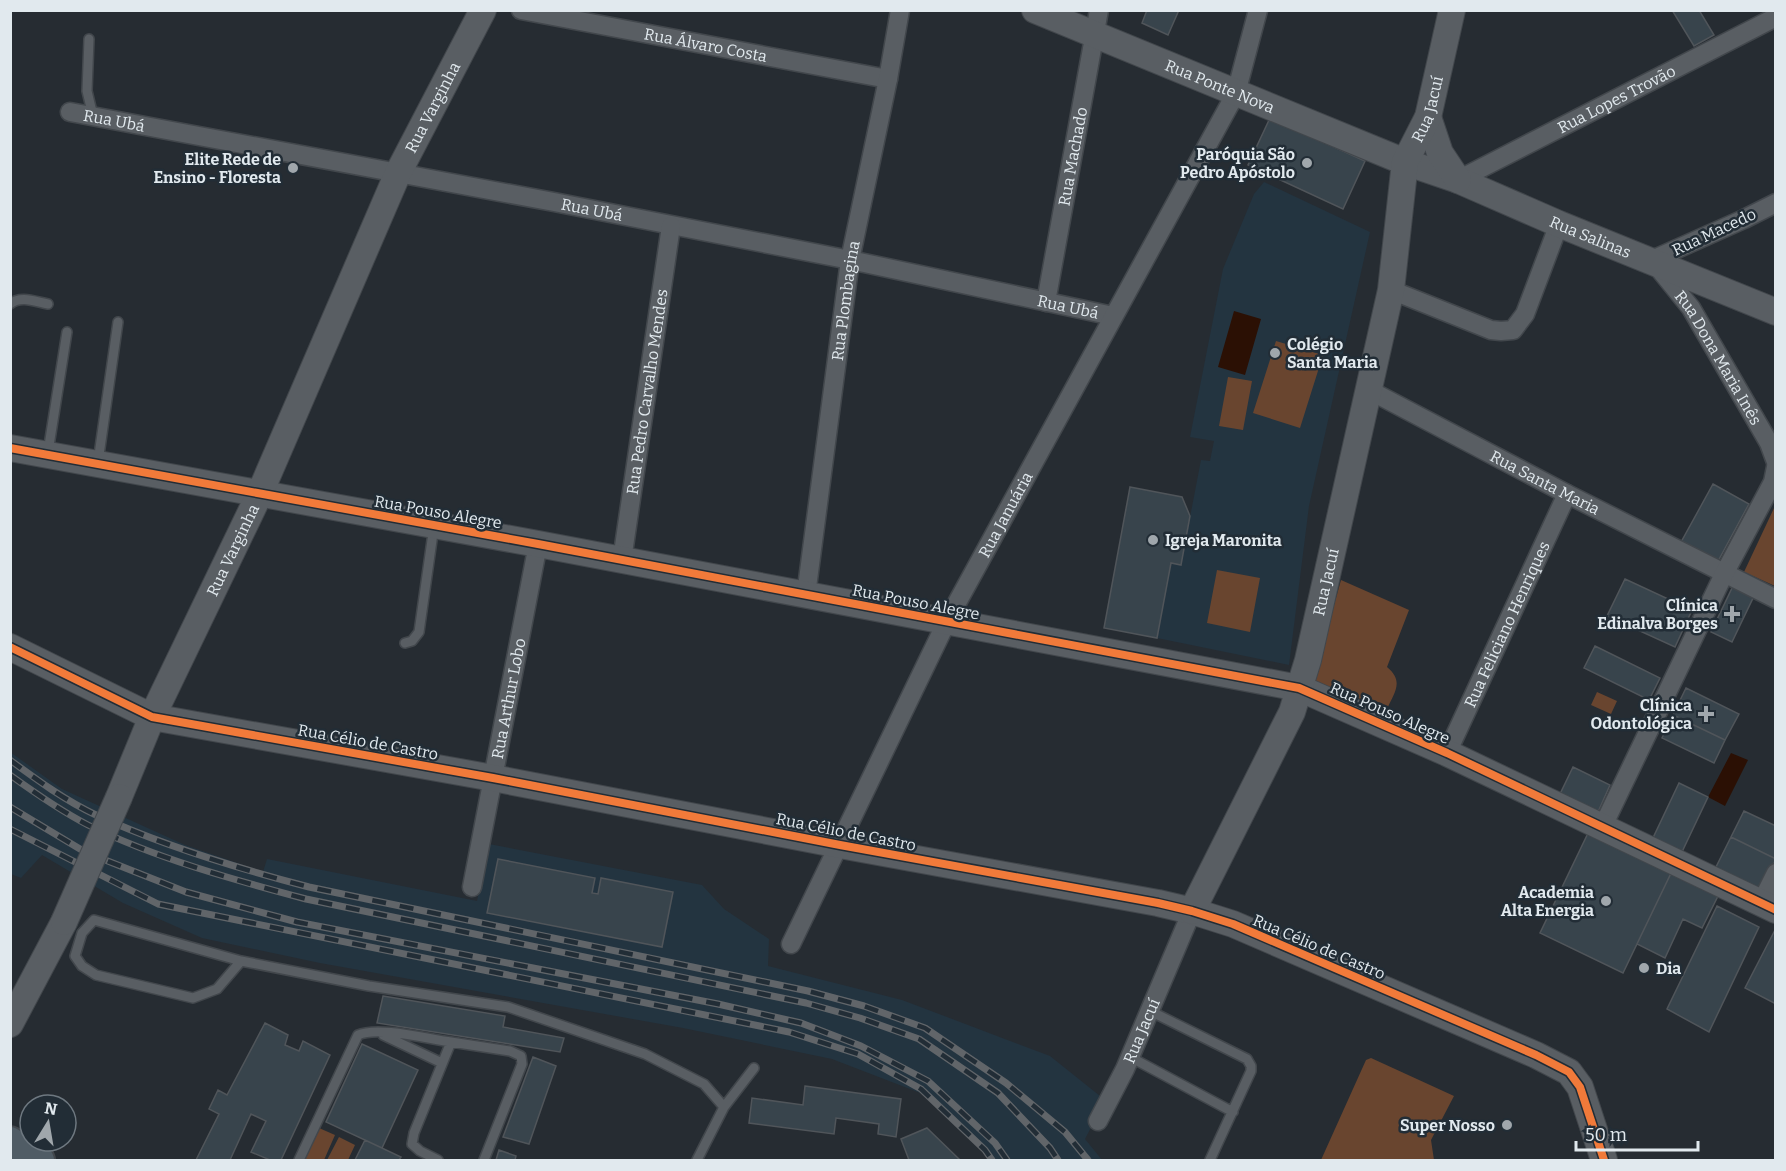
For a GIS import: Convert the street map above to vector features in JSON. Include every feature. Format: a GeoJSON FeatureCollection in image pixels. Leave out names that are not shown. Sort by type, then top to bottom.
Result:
{"type":"FeatureCollection","features":[{"type":"Feature","properties":{"kind":"main road"},"geometry":{"type":"LineString","coordinates":[[10,1141],[40,1161]]}},
{"type":"Feature","properties":{"kind":"main road"},"geometry":{"type":"LineString","coordinates":[[10,1156],[21,1161]]}},
{"type":"Feature","properties":{"kind":"street","name":"Rua Varginha"},"geometry":{"type":"LineString","coordinates":[[10,1024],[64,922],[152,717],[260,493],[398,173],[483,10]]}},
{"type":"Feature","properties":{"kind":"street","name":"Rua Álvaro Costa"},"geometry":{"type":"LineString","coordinates":[[521,10],[888,80]]}},
{"type":"Feature","properties":{"kind":"street","name":"Rua Plombagina"},"geometry":{"type":"LineString","coordinates":[[806,594],[850,260],[888,80],[900,10]]}},
{"type":"Feature","properties":{"kind":"street","name":"Rua Ponte Nova"},"geometry":{"type":"LineString","coordinates":[[1035,10],[1096,22],[1236,93],[1405,162]]}},
{"type":"Feature","properties":{"kind":"street","name":"Rua Januária"},"geometry":{"type":"LineString","coordinates":[[792,944],[947,621],[1236,93],[1258,10]]}},
{"type":"Feature","properties":{"kind":"street","name":"Rua Jacuí"},"geometry":{"type":"LineString","coordinates":[[1098,1122],[1130,1057],[1192,911],[1292,712],[1308,660],[1391,290],[1405,162],[1428,117],[1452,10]]}},
{"type":"Feature","properties":{"kind":"street","name":"Rua Lopes Trovão"},"geometry":{"type":"LineString","coordinates":[[1458,180],[1776,17]]}},
{"type":"Feature","properties":{"kind":"street","name":"Rua Machado"},"geometry":{"type":"LineString","coordinates":[[1046,302],[1096,22]]}},
{"type":"Feature","properties":{"kind":"street","name":"Rua Ubá"},"geometry":{"type":"LineString","coordinates":[[70,112],[850,260],[1113,316]]}},
{"type":"Feature","properties":{"kind":"street"},"geometry":{"type":"LineString","coordinates":[[1428,117],[1440,153],[1458,180]]}},
{"type":"Feature","properties":{"kind":"street","name":"Rua Salinas"},"geometry":{"type":"LineString","coordinates":[[1405,162],[1458,180],[1559,224],[1776,312]]}},
{"type":"Feature","properties":{"kind":"street","name":"Rua Macedo"},"geometry":{"type":"LineString","coordinates":[[1652,260],[1744,219],[1776,202]]}},
{"type":"Feature","properties":{"kind":"street"},"geometry":{"type":"LineString","coordinates":[[1391,290],[1491,330],[1513,330],[1525,314],[1559,224]]}},
{"type":"Feature","properties":{"kind":"street","name":"Rua Pedro Carvalho Mendes"},"geometry":{"type":"LineString","coordinates":[[622,560],[671,226]]}},
{"type":"Feature","properties":{"kind":"street","name":"Rua Dona Maria Inês"},"geometry":{"type":"LineString","coordinates":[[1652,260],[1691,308],[1770,443],[1776,462]]}},
{"type":"Feature","properties":{"kind":"street","name":"Rua Santa Maria"},"geometry":{"type":"LineString","coordinates":[[1367,389],[1567,494],[1776,599]]}},
{"type":"Feature","properties":{"kind":"street","name":"Rua Pouso Alegre"},"geometry":{"type":"LineString","coordinates":[[10,448],[538,544],[1299,688],[1447,753],[1768,906]]}},
{"type":"Feature","properties":{"kind":"street"},"geometry":{"type":"LineString","coordinates":[[1602,828],[1725,574],[1775,478]]}},
{"type":"Feature","properties":{"kind":"street","name":"Rua Feliciano Henriques"},"geometry":{"type":"LineString","coordinates":[[1447,753],[1567,494]]}},
{"type":"Feature","properties":{"kind":"street","name":"Rua Arthur Lobo"},"geometry":{"type":"LineString","coordinates":[[472,887],[538,544]]}},
{"type":"Feature","properties":{"kind":"street","name":"Rua Célio de Castro"},"geometry":{"type":"LineString","coordinates":[[10,647],[152,717],[493,778],[1158,903],[1233,924],[1536,1055],[1569,1072],[1580,1087],[1604,1161]]}},
{"type":"Feature","properties":{"kind":"street"},"geometry":{"type":"LineString","coordinates":[[1768,906],[1776,873]]}},
{"type":"Feature","properties":{"kind":"lane"},"geometry":{"type":"LineString","coordinates":[[88,39],[87,91],[93,116]]}},
{"type":"Feature","properties":{"kind":"lane"},"geometry":{"type":"LineString","coordinates":[[10,304],[14,300],[23,299],[48,304]]}},
{"type":"Feature","properties":{"kind":"lane"},"geometry":{"type":"LineString","coordinates":[[98,464],[118,322]]}},
{"type":"Feature","properties":{"kind":"lane"},"geometry":{"type":"LineString","coordinates":[[47,455],[67,332]]}},
{"type":"Feature","properties":{"kind":"lane"},"geometry":{"type":"LineString","coordinates":[[405,643],[412,641],[420,632],[434,525]]}},
{"type":"Feature","properties":{"kind":"lane"},"geometry":{"type":"LineString","coordinates":[[241,961],[217,989],[194,998],[96,975],[82,966],[75,957],[82,933],[94,920],[241,961],[369,986],[508,1007],[645,1054],[704,1084],[724,1107]]}},
{"type":"Feature","properties":{"kind":"lane"},"geometry":{"type":"LineString","coordinates":[[1150,1011],[1247,1059],[1251,1066],[1251,1071],[1210,1161]]}},
{"type":"Feature","properties":{"kind":"lane"},"geometry":{"type":"LineString","coordinates":[[299,1161],[358,1035],[367,1031],[396,1033],[510,1052],[520,1056],[522,1064],[484,1161]]}},
{"type":"Feature","properties":{"kind":"lane"},"geometry":{"type":"LineString","coordinates":[[378,1033],[442,1063]]}},
{"type":"Feature","properties":{"kind":"lane"},"geometry":{"type":"LineString","coordinates":[[438,1161],[412,1144],[414,1133],[451,1042]]}},
{"type":"Feature","properties":{"kind":"lane"},"geometry":{"type":"LineString","coordinates":[[1130,1057],[1233,1112]]}},
{"type":"Feature","properties":{"kind":"lane"},"geometry":{"type":"LineString","coordinates":[[697,1161],[724,1107],[754,1068]]}},
{"type":"Feature","properties":{"kind":"lane"},"geometry":{"type":"LineString","coordinates":[[415,1161],[420,1151]]}},
{"type":"Feature","properties":{"kind":"shaded area","name":"Colégio Santa Maria"},"geometry":{"type":"Polygon","coordinates":[[[1264,182],[1370,232],[1309,506],[1289,665],[1157,638],[1171,563],[1181,564],[1201,460],[1210,461],[1214,441],[1190,437],[1223,269],[1254,194],[1264,182]]]}},
{"type":"Feature","properties":{"kind":"shaded area"},"geometry":{"type":"Polygon","coordinates":[[[1234,311],[1261,319],[1245,375],[1218,367],[1234,311]]]}},
{"type":"Feature","properties":{"kind":"shaded area"},"geometry":{"type":"Polygon","coordinates":[[[1276,341],[1323,355],[1300,428],[1253,413],[1276,341]]]}},
{"type":"Feature","properties":{"kind":"shaded area"},"geometry":{"type":"Polygon","coordinates":[[[1228,377],[1252,381],[1243,430],[1219,426],[1228,377]]]}},
{"type":"Feature","properties":{"kind":"shaded area"},"geometry":{"type":"Polygon","coordinates":[[[1775,506],[1775,586],[1744,572],[1775,506]]]}},
{"type":"Feature","properties":{"kind":"shaded area"},"geometry":{"type":"Polygon","coordinates":[[[1217,570],[1260,578],[1250,632],[1207,623],[1217,570]]]}},
{"type":"Feature","properties":{"kind":"shaded area"},"geometry":{"type":"Polygon","coordinates":[[[1341,580],[1409,610],[1387,667],[1397,682],[1387,709],[1313,681],[1341,580]]]}},
{"type":"Feature","properties":{"kind":"shaded area"},"geometry":{"type":"Polygon","coordinates":[[[1597,692],[1617,701],[1611,714],[1591,705],[1597,692]]]}},
{"type":"Feature","properties":{"kind":"shaded area"},"geometry":{"type":"Polygon","coordinates":[[[10,752],[62,789],[185,845],[263,872],[267,859],[477,901],[489,844],[702,885],[724,909],[769,939],[768,966],[902,1000],[1050,1056],[1105,1100],[1085,1139],[1102,1160],[995,1160],[950,1115],[923,1094],[832,1059],[683,1028],[320,963],[202,938],[123,903],[42,855],[21,878],[11,874],[10,752]]]}},
{"type":"Feature","properties":{"kind":"shaded area"},"geometry":{"type":"Polygon","coordinates":[[[1731,753],[1748,760],[1725,806],[1708,797],[1731,753]]]}},
{"type":"Feature","properties":{"kind":"shaded area"},"geometry":{"type":"Polygon","coordinates":[[[1371,1058],[1454,1096],[1431,1140],[1434,1160],[1321,1160],[1366,1060],[1371,1058]]]}},
{"type":"Feature","properties":{"kind":"shaded area"},"geometry":{"type":"Polygon","coordinates":[[[319,1128],[335,1135],[324,1160],[303,1160],[319,1128]]]}},
{"type":"Feature","properties":{"kind":"shaded area"},"geometry":{"type":"Polygon","coordinates":[[[339,1137],[355,1145],[348,1160],[327,1160],[339,1137]]]}},
{"type":"Feature","properties":{"kind":"building"},"geometry":{"type":"Polygon","coordinates":[[[1147,10],[1179,10],[1168,35],[1142,23],[1147,10]]]}},
{"type":"Feature","properties":{"kind":"building"},"geometry":{"type":"Polygon","coordinates":[[[1672,10],[1699,10],[1714,35],[1694,46],[1672,10]]]}},
{"type":"Feature","properties":{"kind":"building","name":"Paróquia São Pedro Apóstolo"},"geometry":{"type":"Polygon","coordinates":[[[1270,118],[1365,161],[1343,209],[1248,165],[1270,118]]]}},
{"type":"Feature","properties":{"kind":"building"},"geometry":{"type":"Polygon","coordinates":[[[1713,484],[1749,504],[1717,563],[1680,544],[1713,484]]]}},
{"type":"Feature","properties":{"kind":"building","name":"Igreja Maronita"},"geometry":{"type":"Polygon","coordinates":[[[1130,487],[1182,497],[1190,516],[1181,565],[1171,563],[1157,638],[1104,628],[1130,487]]]}},
{"type":"Feature","properties":{"kind":"building"},"geometry":{"type":"Polygon","coordinates":[[[1625,579],[1692,610],[1675,647],[1607,616],[1625,579]]]}},
{"type":"Feature","properties":{"kind":"building","name":"Clínica Edinalva Borges"},"geometry":{"type":"Polygon","coordinates":[[[1733,586],[1754,596],[1732,642],[1711,632],[1733,586]]]}},
{"type":"Feature","properties":{"kind":"building"},"geometry":{"type":"Polygon","coordinates":[[[1595,646],[1660,678],[1649,700],[1584,668],[1595,646]]]}},
{"type":"Feature","properties":{"kind":"building","name":"Clínica Odontológica"},"geometry":{"type":"Polygon","coordinates":[[[1686,688],[1739,714],[1725,740],[1673,715],[1686,688]]]}},
{"type":"Feature","properties":{"kind":"building"},"geometry":{"type":"Polygon","coordinates":[[[1673,715],[1725,740],[1714,763],[1662,738],[1673,715]]]}},
{"type":"Feature","properties":{"kind":"building"},"geometry":{"type":"Polygon","coordinates":[[[1573,767],[1610,785],[1598,812],[1560,794],[1573,767]]]}},
{"type":"Feature","properties":{"kind":"building"},"geometry":{"type":"Polygon","coordinates":[[[1679,783],[1708,797],[1681,854],[1652,840],[1679,783]]]}},
{"type":"Feature","properties":{"kind":"building"},"geometry":{"type":"Polygon","coordinates":[[[1744,811],[1776,826],[1776,859],[1731,837],[1744,811]]]}},
{"type":"Feature","properties":{"kind":"building","name":"Academia Alta Energia"},"geometry":{"type":"Polygon","coordinates":[[[1590,829],[1673,869],[1623,973],[1540,933],[1590,829]]]}},
{"type":"Feature","properties":{"kind":"building"},"geometry":{"type":"Polygon","coordinates":[[[1731,837],[1776,859],[1760,892],[1715,869],[1731,837]]]}},
{"type":"Feature","properties":{"kind":"building"},"geometry":{"type":"Polygon","coordinates":[[[498,859],[595,878],[592,893],[598,894],[601,878],[673,892],[662,947],[487,913],[498,859]]]}},
{"type":"Feature","properties":{"kind":"building"},"geometry":{"type":"Polygon","coordinates":[[[1673,869],[1720,892],[1702,928],[1683,919],[1665,958],[1637,944],[1673,869]]]}},
{"type":"Feature","properties":{"kind":"building"},"geometry":{"type":"Polygon","coordinates":[[[1717,906],[1759,927],[1709,1032],[1667,1009],[1717,906]]]}},
{"type":"Feature","properties":{"kind":"building"},"geometry":{"type":"Polygon","coordinates":[[[1776,928],[1776,1004],[1745,988],[1776,928]]]}},
{"type":"Feature","properties":{"kind":"building"},"geometry":{"type":"Polygon","coordinates":[[[383,996],[505,1016],[503,1027],[564,1038],[560,1052],[377,1023],[383,996]]]}},
{"type":"Feature","properties":{"kind":"building"},"geometry":{"type":"Polygon","coordinates":[[[265,1023],[288,1035],[285,1045],[299,1051],[303,1041],[330,1055],[281,1160],[270,1160],[251,1152],[266,1121],[251,1114],[230,1160],[196,1160],[219,1114],[209,1109],[218,1090],[227,1095],[265,1023]]]}},
{"type":"Feature","properties":{"kind":"building"},"geometry":{"type":"Polygon","coordinates":[[[362,1044],[418,1070],[382,1148],[326,1122],[362,1044]]]}},
{"type":"Feature","properties":{"kind":"building"},"geometry":{"type":"Polygon","coordinates":[[[533,1057],[556,1066],[529,1144],[503,1137],[533,1057]]]}},
{"type":"Feature","properties":{"kind":"building"},"geometry":{"type":"Polygon","coordinates":[[[805,1086],[901,1099],[896,1137],[878,1134],[879,1124],[836,1118],[834,1134],[749,1123],[752,1098],[803,1105],[805,1086]]]}},
{"type":"Feature","properties":{"kind":"building"},"geometry":{"type":"Polygon","coordinates":[[[927,1128],[960,1160],[909,1160],[901,1139],[927,1128]]]}},
{"type":"Feature","properties":{"kind":"building"},"geometry":{"type":"Polygon","coordinates":[[[365,1140],[401,1157],[399,1160],[355,1160],[365,1140]]]}},
{"type":"Feature","properties":{"kind":"building"},"geometry":{"type":"Polygon","coordinates":[[[499,1150],[516,1156],[515,1160],[496,1160],[499,1150]]]}},
{"type":"Feature","properties":{"kind":"railway"},"geometry":{"type":"LineString","coordinates":[[10,760],[41,783],[96,815],[201,856],[254,872],[309,887],[808,991],[864,1006],[925,1028],[1006,1083],[1065,1132],[1088,1160]]}},
{"type":"Feature","properties":{"kind":"railway"},"geometry":{"type":"LineString","coordinates":[[10,775],[68,814],[114,837],[167,858],[251,884],[306,899],[806,1003],[860,1018],[919,1039],[998,1093],[1050,1148],[1058,1160]]}},
{"type":"Feature","properties":{"kind":"railway"},"geometry":{"type":"LineString","coordinates":[[10,807],[85,852],[186,892],[297,922],[718,1004],[801,1023],[861,1046],[928,1081],[995,1143],[1007,1160]]}},
{"type":"Feature","properties":{"kind":"railway"},"geometry":{"type":"LineString","coordinates":[[10,829],[158,904],[789,1032],[858,1054],[921,1089],[985,1150],[992,1160]]}},
{"type":"Feature","properties":{"kind":"cycle path"},"geometry":{"type":"LineString","coordinates":[[10,448],[538,544],[1299,688],[1447,753],[1776,910]]}},
{"type":"Feature","properties":{"kind":"cycle path"},"geometry":{"type":"LineString","coordinates":[[10,647],[152,717],[493,778],[1158,903],[1233,924],[1536,1055],[1569,1072],[1580,1087],[1604,1160]]}},
{"type":"Feature","properties":{"kind":"place","name":"Paróquia São Pedro Apóstolo"},"geometry":{"type":"Point","coordinates":[1307,163]}},
{"type":"Feature","properties":{"kind":"place","name":"Elite Rede de Ensino - Floresta"},"geometry":{"type":"Point","coordinates":[293,168]}},
{"type":"Feature","properties":{"kind":"place","name":"Colégio Santa Maria"},"geometry":{"type":"Point","coordinates":[1275,353]}},
{"type":"Feature","properties":{"kind":"place","name":"Igreja Maronita"},"geometry":{"type":"Point","coordinates":[1153,540]}},
{"type":"Feature","properties":{"kind":"place","name":"Clínica Edinalva Borges"},"geometry":{"type":"Point","coordinates":[1732,614]}},
{"type":"Feature","properties":{"kind":"place","name":"Clínica Odontológica"},"geometry":{"type":"Point","coordinates":[1706,714]}},
{"type":"Feature","properties":{"kind":"place","name":"Academia Alta Energia"},"geometry":{"type":"Point","coordinates":[1606,901]}},
{"type":"Feature","properties":{"kind":"place","name":"Dia"},"geometry":{"type":"Point","coordinates":[1644,968]}},
{"type":"Feature","properties":{"kind":"place","name":"Super Nosso"},"geometry":{"type":"Point","coordinates":[1507,1125]}}]}
